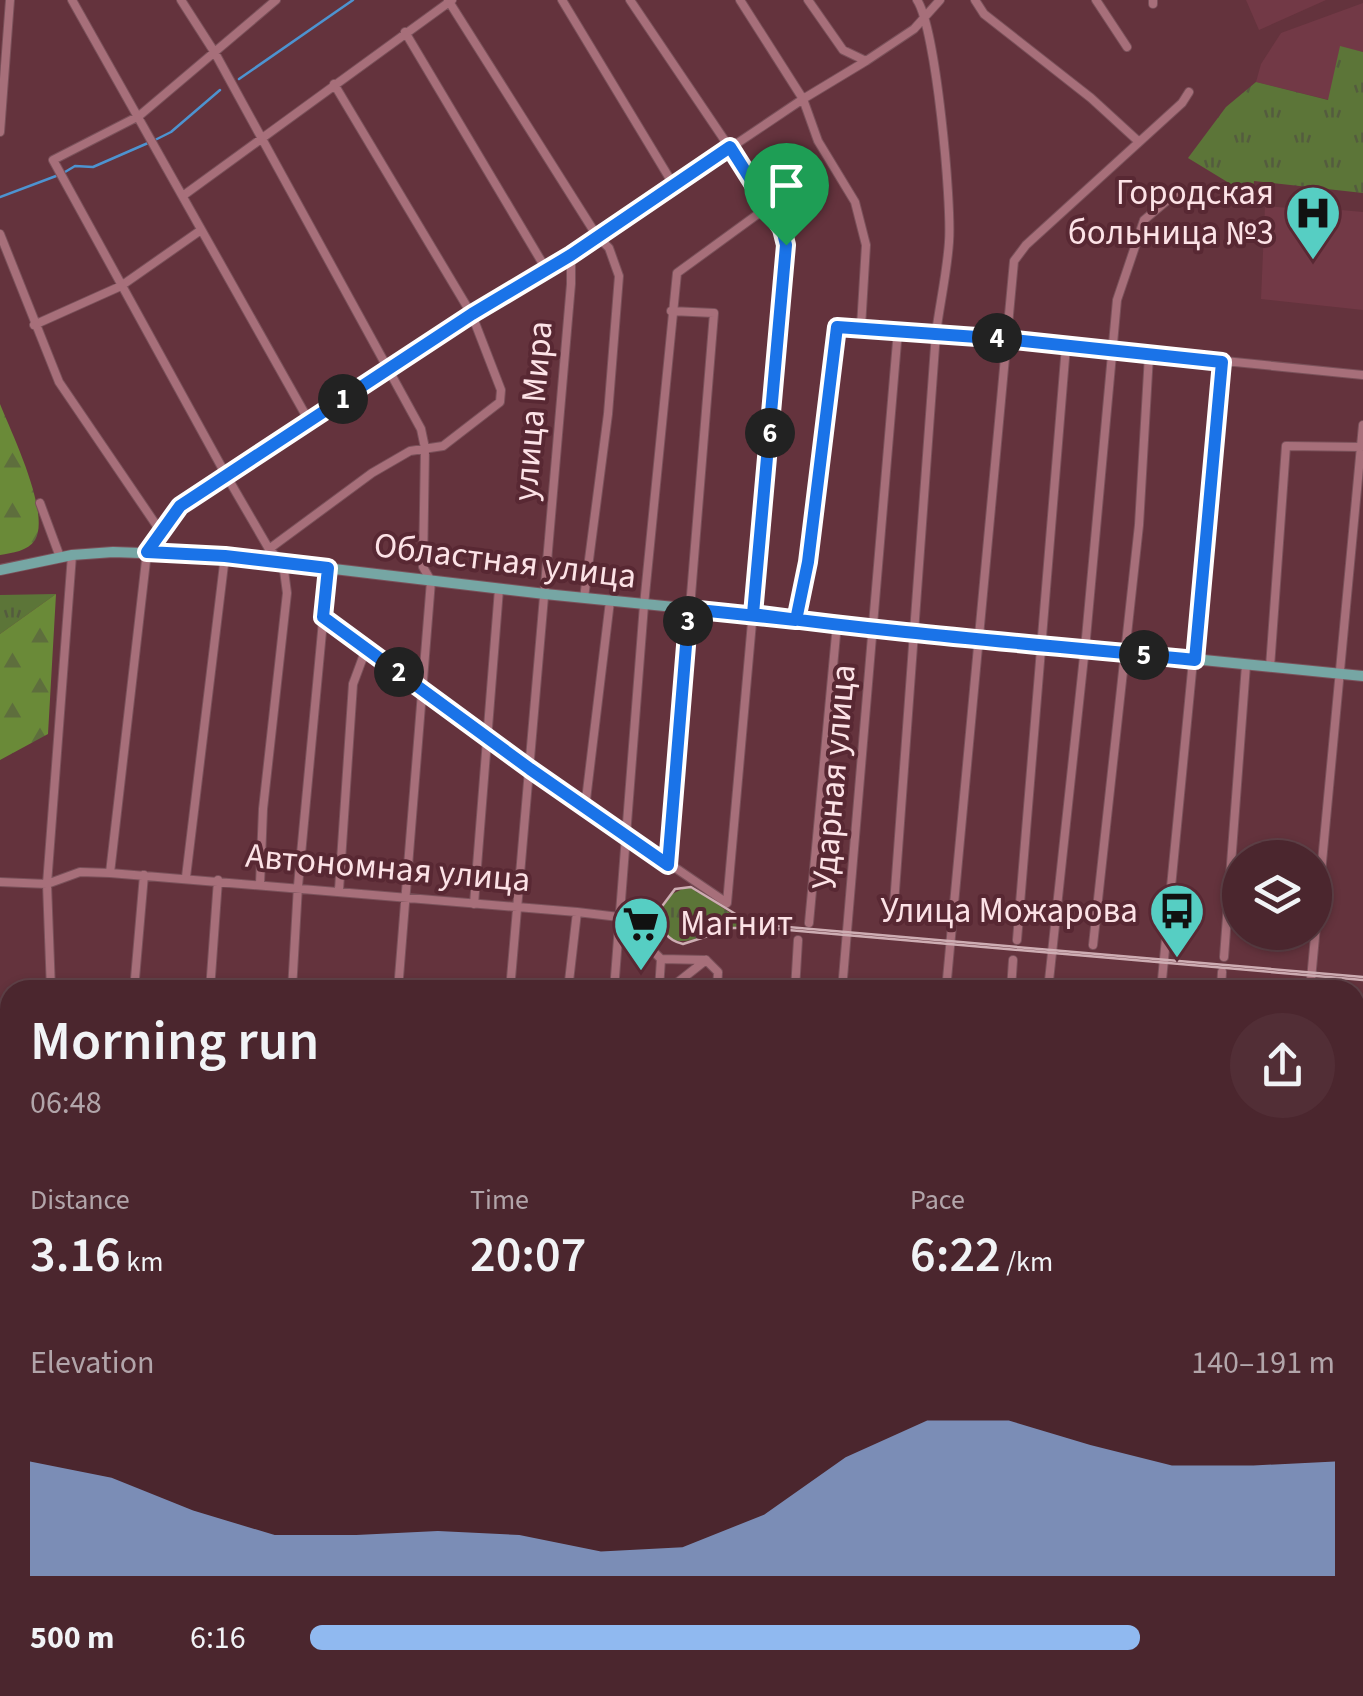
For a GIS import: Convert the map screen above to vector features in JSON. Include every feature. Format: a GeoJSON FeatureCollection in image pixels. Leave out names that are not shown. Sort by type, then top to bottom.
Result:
{"type":"FeatureCollection","features":[{"type":"Feature","properties":{"kind":"main road","name":"Областная улица"},"geometry":{"type":"LineString","coordinates":[[0,570],[66,556],[147,552],[225,556],[610,601],[1363,676]]}},
{"type":"Feature","properties":{"kind":"street"},"geometry":{"type":"LineString","coordinates":[[0,132],[10,0]]}},
{"type":"Feature","properties":{"kind":"street"},"geometry":{"type":"LineString","coordinates":[[72,0],[309,421]]}},
{"type":"Feature","properties":{"kind":"street"},"geometry":{"type":"LineString","coordinates":[[182,0],[421,429],[425,448],[423,567],[431,581],[399,980]]}},
{"type":"Feature","properties":{"kind":"street"},"geometry":{"type":"LineString","coordinates":[[260,884],[287,593],[282,563],[226,475],[54,160],[139,116],[276,0]]}},
{"type":"Feature","properties":{"kind":"street"},"geometry":{"type":"LineString","coordinates":[[562,0],[673,184]]}},
{"type":"Feature","properties":{"kind":"street"},"geometry":{"type":"LineString","coordinates":[[323,617],[585,808],[727,903],[786,245],[782,229],[768,206],[630,0]]}},
{"type":"Feature","properties":{"kind":"street"},"geometry":{"type":"LineString","coordinates":[[740,0],[803,99],[818,141],[846,183],[862,220],[866,245],[861,326]]}},
{"type":"Feature","properties":{"kind":"street"},"geometry":{"type":"LineString","coordinates":[[808,0],[843,50],[866,61]]}},
{"type":"Feature","properties":{"kind":"street"},"geometry":{"type":"LineString","coordinates":[[892,918],[936,333],[949,240],[946,176],[926,17],[917,0]]}},
{"type":"Feature","properties":{"kind":"street"},"geometry":{"type":"LineString","coordinates":[[110,873],[147,552],[180,506],[866,61],[926,17],[940,0]]}},
{"type":"Feature","properties":{"kind":"street"},"geometry":{"type":"LineString","coordinates":[[975,0],[984,14],[1092,98],[1138,141]]}},
{"type":"Feature","properties":{"kind":"street"},"geometry":{"type":"LineString","coordinates":[[1096,0],[1127,47]]}},
{"type":"Feature","properties":{"kind":"street"},"geometry":{"type":"LineString","coordinates":[[184,196],[450,1],[597,236],[609,248],[619,276],[608,414],[584,598]]}},
{"type":"Feature","properties":{"kind":"street"},"geometry":{"type":"LineString","coordinates":[[405,32],[546,268]]}},
{"type":"Feature","properties":{"kind":"street"},"geometry":{"type":"LineString","coordinates":[[269,548],[372,473],[410,451],[443,446],[500,402],[502,390],[472,314],[334,84]]}},
{"type":"Feature","properties":{"kind":"street"},"geometry":{"type":"LineString","coordinates":[[947,980],[1011,281],[1019,252],[1182,103],[1189,92]]}},
{"type":"Feature","properties":{"kind":"street"},"geometry":{"type":"LineString","coordinates":[[1049,980],[1117,300],[1134,244],[1150,212],[1175,194]]}},
{"type":"Feature","properties":{"kind":"street"},"geometry":{"type":"LineString","coordinates":[[615,980],[644,604],[677,273],[768,206]]}},
{"type":"Feature","properties":{"kind":"street"},"geometry":{"type":"LineString","coordinates":[[34,325],[120,286],[200,230]]}},
{"type":"Feature","properties":{"kind":"street"},"geometry":{"type":"LineString","coordinates":[[0,234],[59,382],[162,532]]}},
{"type":"Feature","properties":{"kind":"street","name":"улица Мира"},"geometry":{"type":"LineString","coordinates":[[511,980],[572,284],[571,255]]}},
{"type":"Feature","properties":{"kind":"street"},"geometry":{"type":"LineString","coordinates":[[668,865],[714,312],[671,311]]}},
{"type":"Feature","properties":{"kind":"street"},"geometry":{"type":"LineString","coordinates":[[796,620],[808,562],[837,327],[861,326],[1363,374]]}},
{"type":"Feature","properties":{"kind":"street","name":"Ударная улица"},"geometry":{"type":"LineString","coordinates":[[843,980],[898,330]]}},
{"type":"Feature","properties":{"kind":"street"},"geometry":{"type":"LineString","coordinates":[[1017,940],[1066,346]]}},
{"type":"Feature","properties":{"kind":"street"},"geometry":{"type":"LineString","coordinates":[[1094,945],[1139,526],[1150,355]]}},
{"type":"Feature","properties":{"kind":"street"},"geometry":{"type":"LineString","coordinates":[[1162,980],[1222,362]]}},
{"type":"Feature","properties":{"kind":"street"},"geometry":{"type":"LineString","coordinates":[[1311,980],[1363,425]]}},
{"type":"Feature","properties":{"kind":"street"},"geometry":{"type":"LineString","coordinates":[[1270,667],[1286,446],[1361,447]]}},
{"type":"Feature","properties":{"kind":"street"},"geometry":{"type":"LineString","coordinates":[[40,503],[66,556],[48,884],[51,980]]}},
{"type":"Feature","properties":{"kind":"street"},"geometry":{"type":"LineString","coordinates":[[186,877],[225,556]]}},
{"type":"Feature","properties":{"kind":"street"},"geometry":{"type":"LineString","coordinates":[[293,980],[328,568]]}},
{"type":"Feature","properties":{"kind":"street"},"geometry":{"type":"LineString","coordinates":[[474,904],[498,589]]}},
{"type":"Feature","properties":{"kind":"street"},"geometry":{"type":"LineString","coordinates":[[585,808],[610,601]]}},
{"type":"Feature","properties":{"kind":"street"},"geometry":{"type":"LineString","coordinates":[[809,923],[837,624]]}},
{"type":"Feature","properties":{"kind":"street"},"geometry":{"type":"LineString","coordinates":[[339,890],[354,684],[366,648]]}},
{"type":"Feature","properties":{"kind":"street"},"geometry":{"type":"LineString","coordinates":[[1224,957],[1246,665]]}},
{"type":"Feature","properties":{"kind":"street","name":"Автономная улица"},"geometry":{"type":"LineString","coordinates":[[0,882],[48,884],[80,872],[186,877],[618,917]]}},
{"type":"Feature","properties":{"kind":"street"},"geometry":{"type":"LineString","coordinates":[[135,980],[144,875]]}},
{"type":"Feature","properties":{"kind":"street"},"geometry":{"type":"LineString","coordinates":[[211,980],[218,880]]}},
{"type":"Feature","properties":{"kind":"street"},"geometry":{"type":"LineString","coordinates":[[569,980],[576,912]]}},
{"type":"Feature","properties":{"kind":"street"},"geometry":{"type":"LineString","coordinates":[[618,917],[661,959],[706,960],[718,972],[718,980]]}},
{"type":"Feature","properties":{"kind":"street"},"geometry":{"type":"LineString","coordinates":[[796,980],[798,940]]}},
{"type":"Feature","properties":{"kind":"street"},"geometry":{"type":"LineString","coordinates":[[660,980],[661,959]]}},
{"type":"Feature","properties":{"kind":"street"},"geometry":{"type":"LineString","coordinates":[[681,980],[706,960]]}},
{"type":"Feature","properties":{"kind":"street"},"geometry":{"type":"LineString","coordinates":[[1012,980],[1013,960]]}},
{"type":"Feature","properties":{"kind":"street"},"geometry":{"type":"LineString","coordinates":[[1222,972],[1222,980]]}},
{"type":"Feature","properties":{"kind":"shaded area"},"geometry":{"type":"Polygon","coordinates":[[[1246,0],[1326,0],[1259,30],[1246,0]]]}},
{"type":"Feature","properties":{"kind":"shaded area"},"geometry":{"type":"Polygon","coordinates":[[[1363,3],[1363,52],[1340,47],[1329,100],[1256,82],[1261,64],[1281,33],[1363,3]]]}},
{"type":"Feature","properties":{"kind":"shaded area","name":"Городская больница №3"},"geometry":{"type":"Polygon","coordinates":[[[1265,206],[1304,209],[1304,223],[1339,225],[1341,210],[1363,212],[1363,310],[1261,299],[1265,206]]]}},
{"type":"Feature","properties":{"kind":"green space"},"geometry":{"type":"Polygon","coordinates":[[[1340,46],[1363,52],[1363,193],[1254,181],[1252,197],[1188,158],[1226,107],[1256,82],[1328,100],[1340,46]]]}},
{"type":"Feature","properties":{"kind":"green space"},"geometry":{"type":"Polygon","coordinates":[[[0,404],[28,472],[39,528],[28,547],[0,555],[0,404]]]}},
{"type":"Feature","properties":{"kind":"green space"},"geometry":{"type":"Polygon","coordinates":[[[56,594],[0,634],[0,595],[56,594]]]}},
{"type":"Feature","properties":{"kind":"green space"},"geometry":{"type":"Polygon","coordinates":[[[56,594],[48,734],[0,760],[0,634],[56,594]]]}},
{"type":"Feature","properties":{"kind":"green space"},"geometry":{"type":"Polygon","coordinates":[[[687,887],[748,925],[692,940],[673,939],[663,924],[662,908],[672,894],[687,887]]]}},
{"type":"Feature","properties":{"kind":"waterway"},"geometry":{"type":"LineString","coordinates":[[239,79],[353,0]]}},
{"type":"Feature","properties":{"kind":"waterway"},"geometry":{"type":"LineString","coordinates":[[155,140],[171,132],[220,90]]}},
{"type":"Feature","properties":{"kind":"waterway"},"geometry":{"type":"LineString","coordinates":[[65,172],[75,166],[93,167],[148,143]]}},
{"type":"Feature","properties":{"kind":"waterway"},"geometry":{"type":"LineString","coordinates":[[0,197],[56,176]]}},
{"type":"Feature","properties":{"kind":"tram line"},"geometry":{"type":"LineString","coordinates":[[1363,977],[752,924],[691,887],[675,889],[660,909],[664,931],[683,944],[733,928],[765,928],[1363,980]]}},
{"type":"Feature","properties":{"kind":"place","name":"Городская больница №3"},"geometry":{"type":"Point","coordinates":[1313,262]}},
{"type":"Feature","properties":{"kind":"place","name":"Улица Можарова"},"geometry":{"type":"Point","coordinates":[1177,960]}},
{"type":"Feature","properties":{"kind":"place","name":"Магнит"},"geometry":{"type":"Point","coordinates":[641,973]}},
{"type":"Feature","properties":{"kind":"route"},"geometry":{"type":"LineString","coordinates":[[786,245],[753,614],[796,620],[1195,660],[1222,362],[1005,339],[837,327],[808,562],[796,620],[689,609],[668,865],[323,617],[328,568],[147,552],[180,506],[472,314],[571,255],[730,147],[782,229],[786,245]]}}]}
